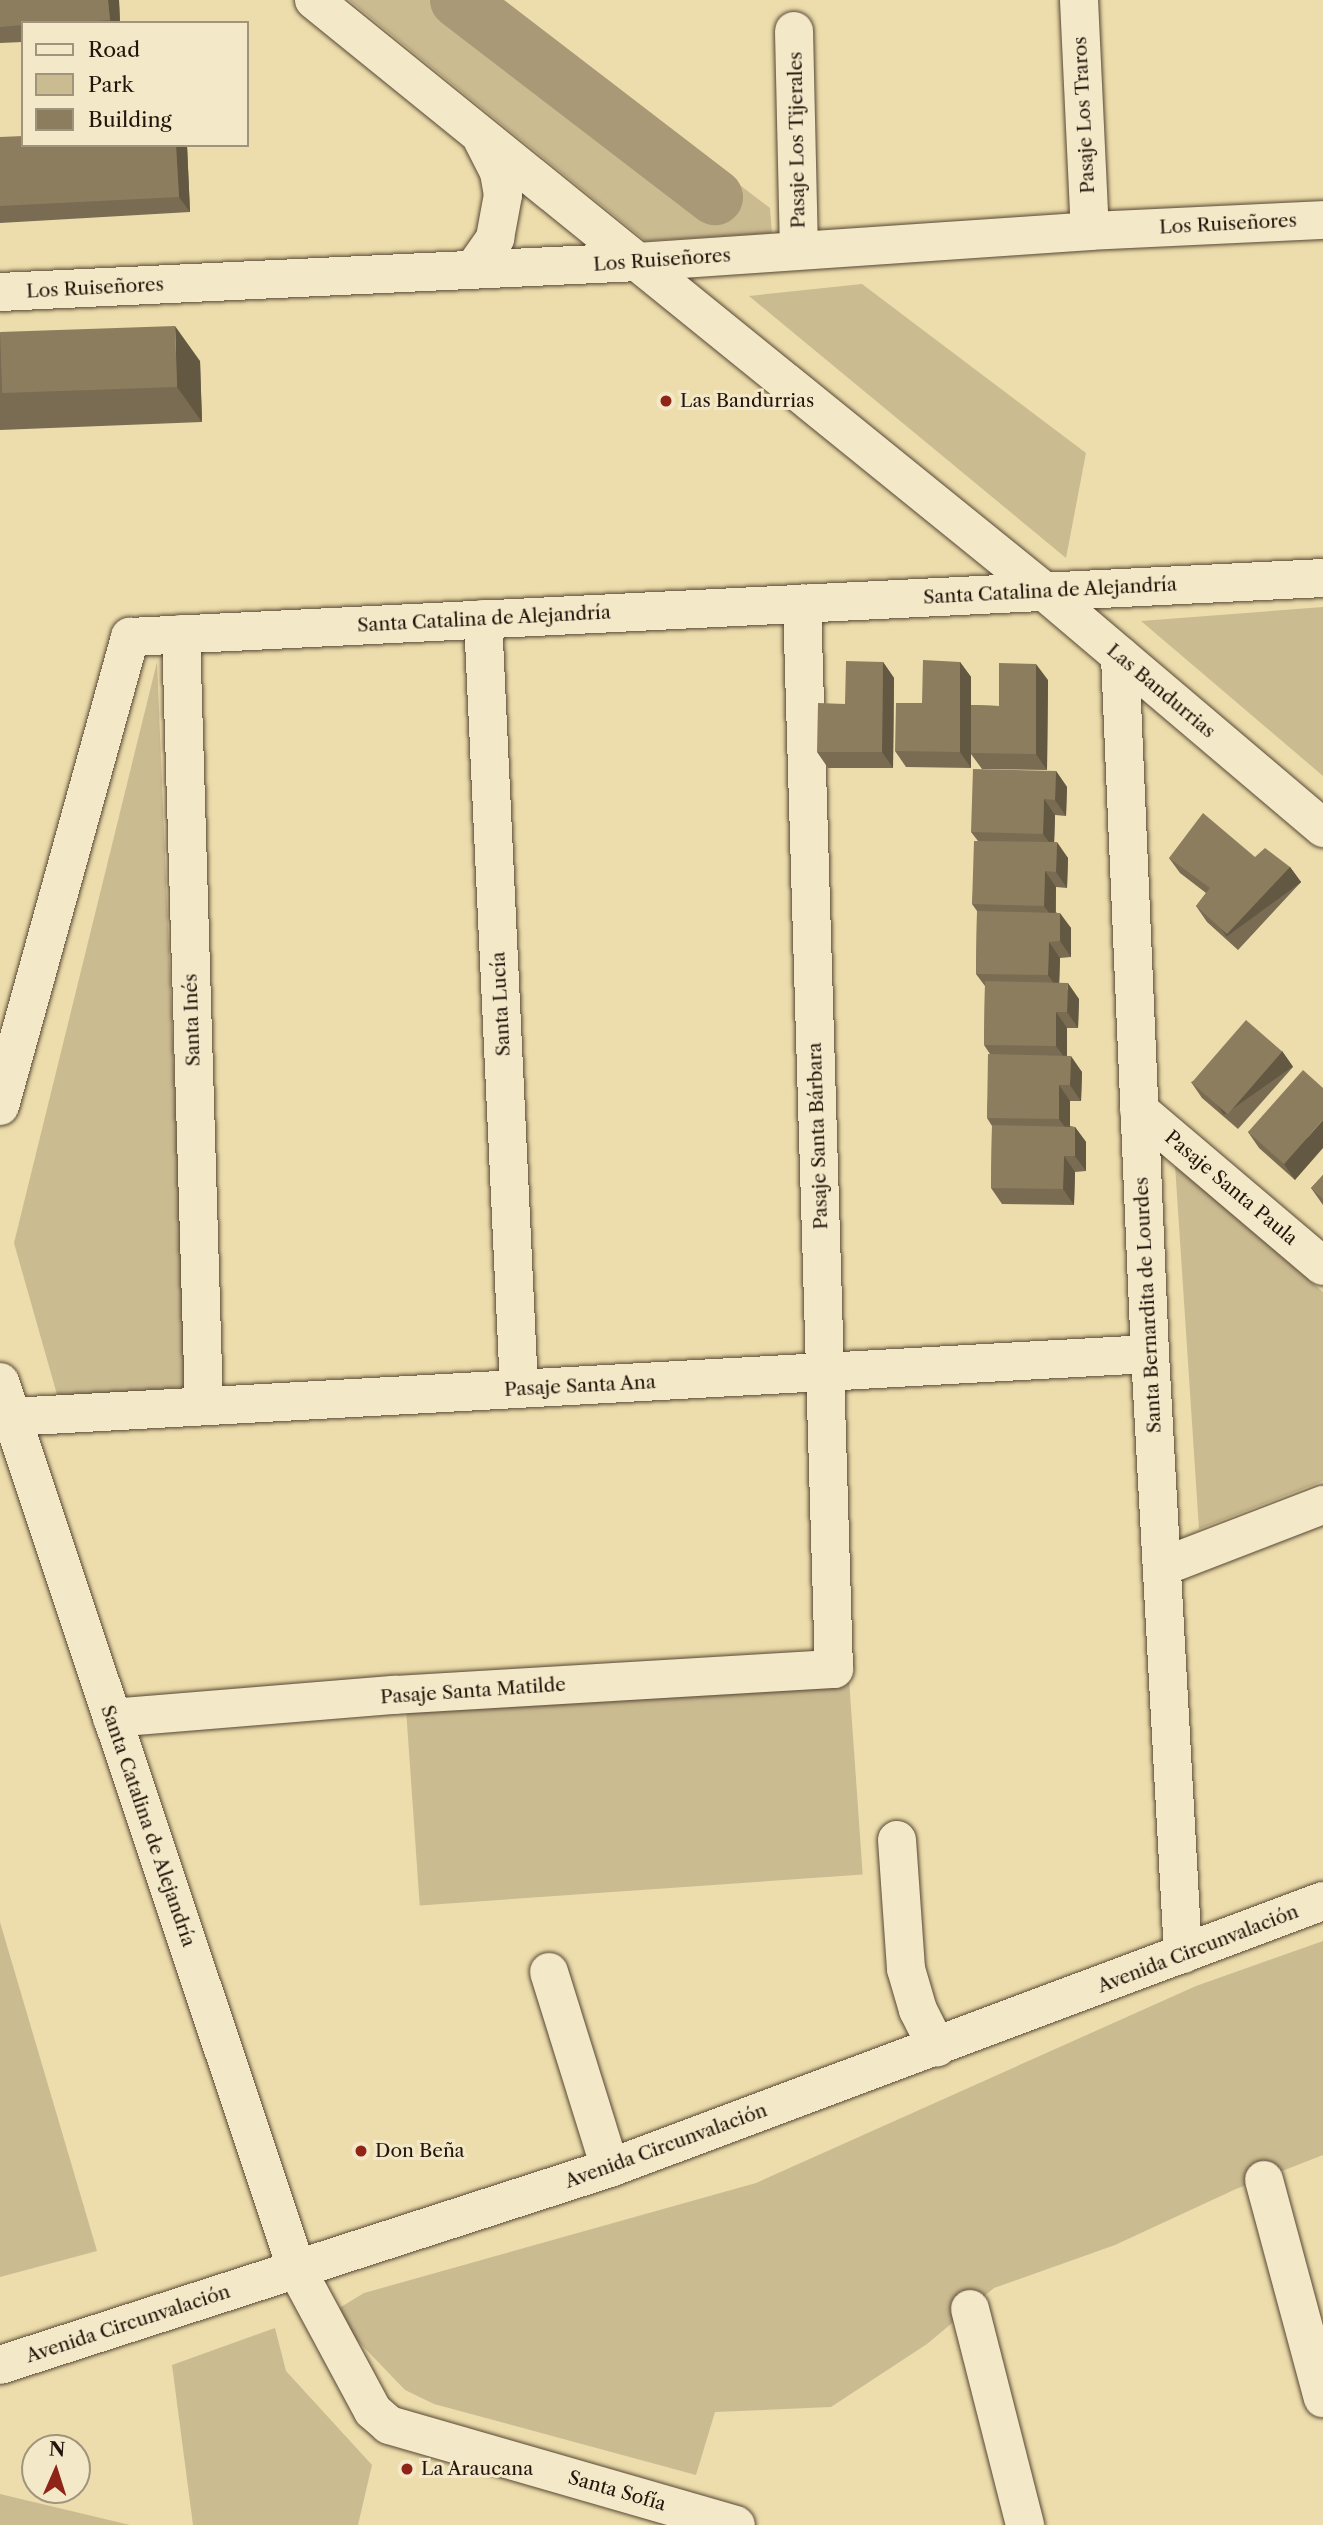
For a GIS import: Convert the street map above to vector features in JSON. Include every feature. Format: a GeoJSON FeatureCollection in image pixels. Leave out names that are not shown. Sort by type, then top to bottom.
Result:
{"type":"FeatureCollection","features":[{"type":"Feature","properties":{"kind":"street","name":"Las Bandurrias"},"geometry":{"type":"LineString","coordinates":[[314,0],[1045,592],[1323,828]]}},
{"type":"Feature","properties":{"kind":"street","name":"Pasaje Los Traros"},"geometry":{"type":"LineString","coordinates":[[1079,0],[1090,231]]}},
{"type":"Feature","properties":{"kind":"street","name":"Pasaje Los Tijerales"},"geometry":{"type":"LineString","coordinates":[[794,31],[799,250]]}},
{"type":"Feature","properties":{"kind":"street","name":"Las Bandurrias"},"geometry":{"type":"LineString","coordinates":[[473,270],[495,238],[503,195],[491,151],[476,132]]}},
{"type":"Feature","properties":{"kind":"street","name":"Los Ruiseñores"},"geometry":{"type":"LineString","coordinates":[[0,292],[638,262],[1090,231],[1323,220]]}},
{"type":"Feature","properties":{"kind":"street","name":"Santa Catalina de Alejandría"},"geometry":{"type":"LineString","coordinates":[[0,1105],[130,637],[1323,578]]}},
{"type":"Feature","properties":{"kind":"street","name":"Pasaje Santa Bárbara"},"geometry":{"type":"LineString","coordinates":[[802,603],[834,1669]]}},
{"type":"Feature","properties":{"kind":"street","name":"Santa Lucía"},"geometry":{"type":"LineString","coordinates":[[483,619],[519,1389]]}},
{"type":"Feature","properties":{"kind":"street","name":"Santa Inés"},"geometry":{"type":"LineString","coordinates":[[181,634],[204,1406]]}},
{"type":"Feature","properties":{"kind":"street","name":"Santa Bernardita de Lourdes"},"geometry":{"type":"LineString","coordinates":[[1120,656],[1150,1354],[1183,1954]]}},
{"type":"Feature","properties":{"kind":"street","name":"Pasaje Santa Paula"},"geometry":{"type":"LineString","coordinates":[[1139,1110],[1323,1266]]}},
{"type":"Feature","properties":{"kind":"street","name":"Pasaje Santa Ana"},"geometry":{"type":"LineString","coordinates":[[5,1399],[204,1406],[1150,1354]]}},
{"type":"Feature","properties":{"kind":"street","name":"Santa Catalina de Alejandría"},"geometry":{"type":"LineString","coordinates":[[5,1399],[297,2270]]}},
{"type":"Feature","properties":{"kind":"street"},"geometry":{"type":"LineString","coordinates":[[1163,1567],[1323,1505]]}},
{"type":"Feature","properties":{"kind":"street","name":"Pasaje Santa Matilde"},"geometry":{"type":"LineString","coordinates":[[111,1718],[394,1695],[834,1669]]}},
{"type":"Feature","properties":{"kind":"street"},"geometry":{"type":"LineString","coordinates":[[897,1840],[906,1969],[918,2010],[937,2048]]}},
{"type":"Feature","properties":{"kind":"street","name":"Avenida Circunvalación"},"geometry":{"type":"LineString","coordinates":[[0,2365],[610,2168],[937,2048],[1323,1901]]}},
{"type":"Feature","properties":{"kind":"street"},"geometry":{"type":"LineString","coordinates":[[549,1972],[610,2168]]}},
{"type":"Feature","properties":{"kind":"street"},"geometry":{"type":"LineString","coordinates":[[1264,2179],[1323,2398]]}},
{"type":"Feature","properties":{"kind":"street","name":"Santa Sofía"},"geometry":{"type":"LineString","coordinates":[[297,2270],[373,2411],[389,2425],[736,2525]]}},
{"type":"Feature","properties":{"kind":"street"},"geometry":{"type":"LineString","coordinates":[[970,2309],[1026,2525]]}},
{"type":"Feature","properties":{"kind":"green space"},"geometry":{"type":"Polygon","coordinates":[[[349,0],[498,0],[770,208],[772,233],[646,241],[349,0]]]}},
{"type":"Feature","properties":{"kind":"green space"},"geometry":{"type":"Polygon","coordinates":[[[862,284],[1086,453],[1066,558],[749,296],[862,284]]]}},
{"type":"Feature","properties":{"kind":"green space"},"geometry":{"type":"Polygon","coordinates":[[[1323,607],[1323,776],[1141,621],[1323,607]]]}},
{"type":"Feature","properties":{"kind":"green space"},"geometry":{"type":"Polygon","coordinates":[[[157,662],[187,1387],[58,1398],[14,1243],[157,662]]]}},
{"type":"Feature","properties":{"kind":"green space"},"geometry":{"type":"Polygon","coordinates":[[[1175,1165],[1323,1292],[1323,1481],[1199,1529],[1175,1165]]]}},
{"type":"Feature","properties":{"kind":"green space"},"geometry":{"type":"Polygon","coordinates":[[[849,1679],[863,1875],[420,1905],[406,1710],[849,1679]]]}},
{"type":"Feature","properties":{"kind":"green space"},"geometry":{"type":"Polygon","coordinates":[[[0,1922],[97,2251],[0,2277],[0,1922]]]}},
{"type":"Feature","properties":{"kind":"green space"},"geometry":{"type":"Polygon","coordinates":[[[1323,1941],[1323,2155],[1236,2189],[1115,2245],[994,2288],[927,2344],[831,2407],[715,2412],[696,2475],[434,2404],[405,2390],[331,2313],[364,2293],[756,2183],[1196,1986],[1323,1941]]]}},
{"type":"Feature","properties":{"kind":"green space"},"geometry":{"type":"Polygon","coordinates":[[[275,2328],[286,2371],[372,2465],[358,2525],[193,2525],[172,2365],[275,2328]]]}},
{"type":"Feature","properties":{"kind":"green space"},"geometry":{"type":"Polygon","coordinates":[[[0,2494],[21,2499],[21,2504],[42,2504],[130,2525],[0,2525],[0,2494]]]}},
{"type":"Feature","properties":{"kind":"building"},"geometry":{"type":"Polygon","coordinates":[[[0,0],[108,0],[110,20],[21,21],[21,25],[0,27],[0,0]]]}},
{"type":"Feature","properties":{"kind":"building"},"geometry":{"type":"Polygon","coordinates":[[[21,136],[21,147],[176,147],[179,197],[0,206],[0,137],[21,136]]]}},
{"type":"Feature","properties":{"kind":"building"},"geometry":{"type":"Polygon","coordinates":[[[175,326],[177,387],[2,393],[0,332],[175,326]]]}},
{"type":"Feature","properties":{"kind":"building"},"geometry":{"type":"Polygon","coordinates":[[[923,660],[960,662],[960,752],[895,751],[896,703],[922,703],[923,660]]]}},
{"type":"Feature","properties":{"kind":"building"},"geometry":{"type":"Polygon","coordinates":[[[846,661],[883,662],[882,752],[817,752],[818,703],[845,704],[846,661]]]}},
{"type":"Feature","properties":{"kind":"building"},"geometry":{"type":"Polygon","coordinates":[[[999,663],[1036,664],[1036,754],[971,753],[971,705],[999,706],[999,663]]]}},
{"type":"Feature","properties":{"kind":"building"},"geometry":{"type":"Polygon","coordinates":[[[973,769],[1056,771],[1055,800],[1044,799],[1043,834],[971,832],[973,769]]]}},
{"type":"Feature","properties":{"kind":"building"},"geometry":{"type":"Polygon","coordinates":[[[1203,813],[1255,857],[1265,848],[1290,867],[1227,934],[1196,906],[1210,888],[1169,858],[1203,813]]]}},
{"type":"Feature","properties":{"kind":"building"},"geometry":{"type":"Polygon","coordinates":[[[974,841],[1057,842],[1056,872],[1045,871],[1044,906],[972,904],[974,841]]]}},
{"type":"Feature","properties":{"kind":"building"},"geometry":{"type":"Polygon","coordinates":[[[977,911],[1060,913],[1060,941],[1049,942],[1048,975],[976,974],[977,911]]]}},
{"type":"Feature","properties":{"kind":"building"},"geometry":{"type":"Polygon","coordinates":[[[985,981],[1068,983],[1067,1012],[1056,1012],[1056,1046],[984,1045],[985,981]]]}},
{"type":"Feature","properties":{"kind":"building"},"geometry":{"type":"Polygon","coordinates":[[[1246,1020],[1282,1051],[1228,1114],[1192,1083],[1246,1020]]]}},
{"type":"Feature","properties":{"kind":"building"},"geometry":{"type":"Polygon","coordinates":[[[988,1054],[1071,1056],[1070,1085],[1059,1085],[1059,1119],[987,1118],[988,1054]]]}},
{"type":"Feature","properties":{"kind":"building"},"geometry":{"type":"Polygon","coordinates":[[[1303,1070],[1323,1088],[1323,1120],[1284,1164],[1248,1132],[1303,1070]]]}},
{"type":"Feature","properties":{"kind":"building"},"geometry":{"type":"Polygon","coordinates":[[[992,1125],[1075,1127],[1075,1156],[1064,1156],[1063,1189],[991,1188],[992,1125]]]}},
{"type":"Feature","properties":{"kind":"building"},"geometry":{"type":"Polygon","coordinates":[[[1323,1175],[1323,1199],[1311,1188],[1323,1175]]]}},
{"type":"Feature","properties":{"kind":"waterway"},"geometry":{"type":"LineString","coordinates":[[458,0],[715,197]]}},
{"type":"Feature","properties":{"kind":"place","name":"Las Bandurrias"},"geometry":{"type":"Point","coordinates":[666,401]}},
{"type":"Feature","properties":{"kind":"place","name":"Don Beña"},"geometry":{"type":"Point","coordinates":[361,2151]}},
{"type":"Feature","properties":{"kind":"place","name":"La Araucana"},"geometry":{"type":"Point","coordinates":[407,2469]}}]}
